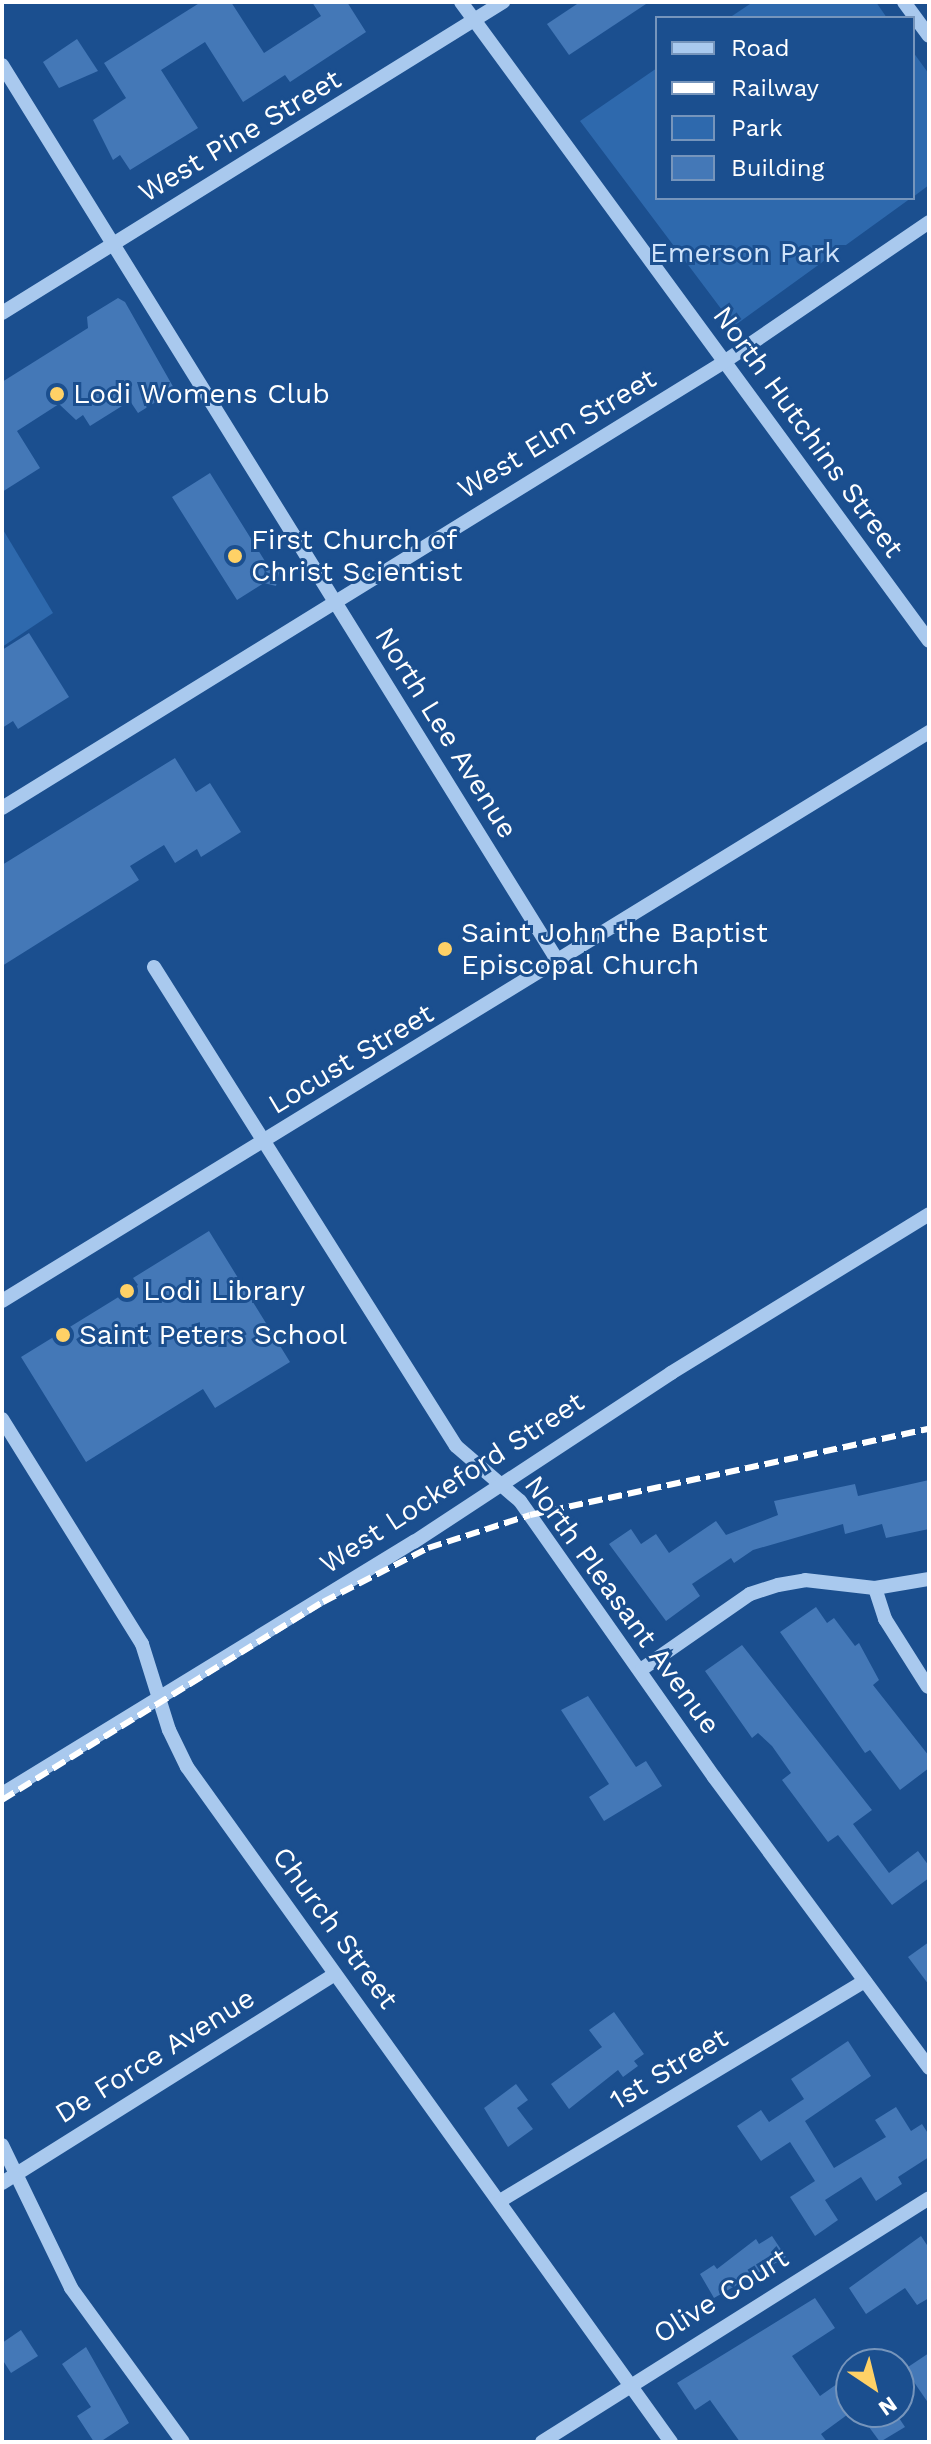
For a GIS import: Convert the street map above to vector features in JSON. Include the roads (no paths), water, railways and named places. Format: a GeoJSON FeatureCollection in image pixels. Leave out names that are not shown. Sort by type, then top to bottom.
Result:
{"type":"FeatureCollection","features":[{"type":"Feature","properties":{"kind":"street","name":"North Hutchins Street"},"geometry":{"type":"LineString","coordinates":[[461,2],[929,641]]}},
{"type":"Feature","properties":{"kind":"street","name":"West Pine Street"},"geometry":{"type":"LineString","coordinates":[[2,313],[503,2]]}},
{"type":"Feature","properties":{"kind":"street"},"geometry":{"type":"LineString","coordinates":[[915,17],[929,36]]}},
{"type":"Feature","properties":{"kind":"street","name":"North Lee Avenue"},"geometry":{"type":"LineString","coordinates":[[2,65],[559,963]]}},
{"type":"Feature","properties":{"kind":"street","name":"West Elm Street"},"geometry":{"type":"LineString","coordinates":[[2,808],[724,362],[929,222]]}},
{"type":"Feature","properties":{"kind":"street","name":"Locust Street"},"geometry":{"type":"LineString","coordinates":[[2,1301],[559,963],[929,732]]}},
{"type":"Feature","properties":{"kind":"street","name":"North Pleasant Avenue"},"geometry":{"type":"LineString","coordinates":[[154,967],[456,1446],[520,1501],[642,1669],[714,1777],[929,2068]]}},
{"type":"Feature","properties":{"kind":"street","name":"West Lockeford Street"},"geometry":{"type":"LineString","coordinates":[[2,1794],[929,1214]]}},
{"type":"Feature","properties":{"kind":"street","name":"Church Street"},"geometry":{"type":"LineString","coordinates":[[2,1419],[142,1644],[187,1767],[671,2442]]}},
{"type":"Feature","properties":{"kind":"street"},"geometry":{"type":"LineString","coordinates":[[642,1669],[750,1594],[805,1580],[875,1588],[929,1579]]}},
{"type":"Feature","properties":{"kind":"street"},"geometry":{"type":"LineString","coordinates":[[875,1588],[885,1619],[928,1687]]}},
{"type":"Feature","properties":{"kind":"street","name":"De Force Avenue"},"geometry":{"type":"LineString","coordinates":[[2,2183],[335,1974]]}},
{"type":"Feature","properties":{"kind":"street","name":"1st Street"},"geometry":{"type":"LineString","coordinates":[[500,2201],[865,1981]]}},
{"type":"Feature","properties":{"kind":"street"},"geometry":{"type":"LineString","coordinates":[[2,2145],[19,2173],[71,2288],[183,2442]]}},
{"type":"Feature","properties":{"kind":"street","name":"Olive Court"},"geometry":{"type":"LineString","coordinates":[[542,2442],[629,2383],[929,2198]]}},
{"type":"Feature","properties":{"kind":"railway"},"geometry":{"type":"LineString","coordinates":[[2,1800],[323,1602],[428,1548],[530,1515],[929,1429]]}},
{"type":"Feature","properties":{"kind":"place","name":"Lodi Womens Club"},"geometry":{"type":"Point","coordinates":[57,394]}},
{"type":"Feature","properties":{"kind":"place","name":"First Church of Christ Scientist"},"geometry":{"type":"Point","coordinates":[235,556]}},
{"type":"Feature","properties":{"kind":"place","name":"Saint John the Baptist Episcopal Church"},"geometry":{"type":"Point","coordinates":[445,949]}},
{"type":"Feature","properties":{"kind":"place","name":"Lodi Library"},"geometry":{"type":"Point","coordinates":[127,1291]}},
{"type":"Feature","properties":{"kind":"place","name":"Saint Peters School"},"geometry":{"type":"Point","coordinates":[63,1335]}},
{"type":"Feature","properties":{"kind":"park label","name":"Emerson Park"},"geometry":{"type":"Point","coordinates":[745,253]}}]}
